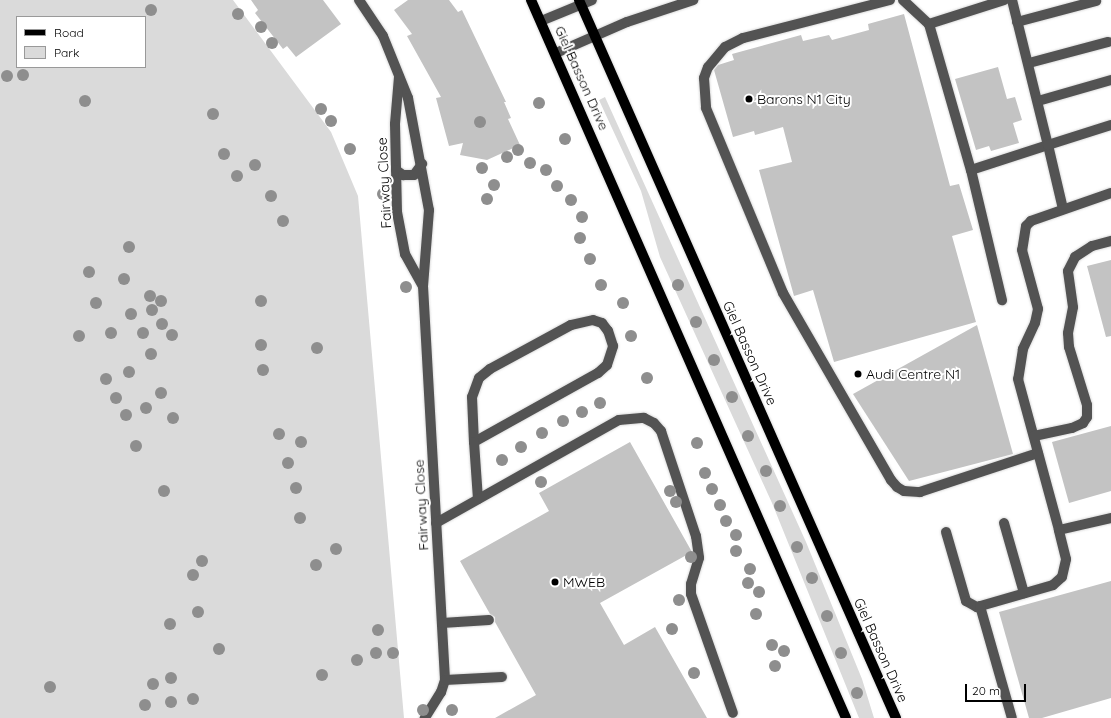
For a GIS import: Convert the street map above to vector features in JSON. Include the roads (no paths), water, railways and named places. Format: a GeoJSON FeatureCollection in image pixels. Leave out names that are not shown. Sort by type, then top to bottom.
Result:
{"type":"FeatureCollection","features":[{"type":"Feature","properties":{"kind":"main road","name":"Giel Basson Drive"},"geometry":{"type":"LineString","coordinates":[[531,0],[556,53],[846,718]]}},
{"type":"Feature","properties":{"kind":"main road","name":"Giel Basson Drive"},"geometry":{"type":"LineString","coordinates":[[580,2],[896,718]]}},
{"type":"Feature","properties":{"kind":"street","name":"Fairway Close"},"geometry":{"type":"LineString","coordinates":[[358,0],[382,36],[399,73],[408,98],[422,164],[429,210],[423,286],[445,680],[441,692],[425,718]]}},
{"type":"Feature","properties":{"kind":"street"},"geometry":{"type":"LineString","coordinates":[[541,21],[580,2],[592,0]]}},
{"type":"Feature","properties":{"kind":"street"},"geometry":{"type":"LineString","coordinates":[[556,53],[595,36],[693,0]]}},
{"type":"Feature","properties":{"kind":"street"},"geometry":{"type":"LineString","coordinates":[[890,0],[743,38],[725,47],[712,62],[704,78],[703,90],[706,108],[782,293],[894,484],[904,491],[920,492],[1038,453]]}},
{"type":"Feature","properties":{"kind":"street"},"geometry":{"type":"LineString","coordinates":[[903,0],[930,24],[971,170],[1002,300]]}},
{"type":"Feature","properties":{"kind":"street"},"geometry":{"type":"LineString","coordinates":[[930,24],[1004,0]]}},
{"type":"Feature","properties":{"kind":"street"},"geometry":{"type":"LineString","coordinates":[[1012,0],[1029,63],[1063,208]]}},
{"type":"Feature","properties":{"kind":"street"},"geometry":{"type":"LineString","coordinates":[[1017,22],[1096,1]]}},
{"type":"Feature","properties":{"kind":"street"},"geometry":{"type":"LineString","coordinates":[[1029,63],[1108,42]]}},
{"type":"Feature","properties":{"kind":"street","name":"Fairway Close"},"geometry":{"type":"LineString","coordinates":[[399,73],[396,170],[397,212],[405,254],[423,286]]}},
{"type":"Feature","properties":{"kind":"street"},"geometry":{"type":"LineString","coordinates":[[1038,101],[1111,80]]}},
{"type":"Feature","properties":{"kind":"street"},"geometry":{"type":"LineString","coordinates":[[971,170],[1111,125]]}},
{"type":"Feature","properties":{"kind":"street"},"geometry":{"type":"LineString","coordinates":[[396,170],[403,175],[414,175],[422,164]]}},
{"type":"Feature","properties":{"kind":"street"},"geometry":{"type":"LineString","coordinates":[[946,532],[966,601],[977,607],[1053,585],[1062,577],[1066,559],[1018,378],[1023,349],[1036,323],[1038,309],[1022,250],[1022,235],[1031,221],[1063,208],[1111,193]]}},
{"type":"Feature","properties":{"kind":"street"},"geometry":{"type":"LineString","coordinates":[[1034,436],[1072,428],[1083,423],[1087,417],[1087,405],[1069,347],[1073,297],[1068,271],[1075,256],[1092,246],[1111,241]]}},
{"type":"Feature","properties":{"kind":"street"},"geometry":{"type":"LineString","coordinates":[[474,442],[598,373],[607,365],[614,346],[608,331],[602,323],[593,320],[571,325],[490,369],[479,378],[472,397],[474,442],[478,499]]}},
{"type":"Feature","properties":{"kind":"street"},"geometry":{"type":"LineString","coordinates":[[436,523],[619,420],[644,418],[654,423],[661,431],[696,536],[699,558],[691,584],[691,594],[733,712]]}},
{"type":"Feature","properties":{"kind":"street"},"geometry":{"type":"LineString","coordinates":[[1059,530],[1111,518]]}},
{"type":"Feature","properties":{"kind":"street"},"geometry":{"type":"LineString","coordinates":[[1004,523],[1024,593]]}},
{"type":"Feature","properties":{"kind":"street"},"geometry":{"type":"LineString","coordinates":[[980,606],[1012,718]]}},
{"type":"Feature","properties":{"kind":"street"},"geometry":{"type":"LineString","coordinates":[[442,623],[489,620]]}},
{"type":"Feature","properties":{"kind":"street"},"geometry":{"type":"LineString","coordinates":[[445,680],[502,677]]}},
{"type":"Feature","properties":{"kind":"place","name":"Barons N1 City"},"geometry":{"type":"Point","coordinates":[749,99]}},
{"type":"Feature","properties":{"kind":"place","name":"Audi Centre N1"},"geometry":{"type":"Point","coordinates":[858,374]}},
{"type":"Feature","properties":{"kind":"place","name":"MWEB"},"geometry":{"type":"Point","coordinates":[555,582]}}]}
